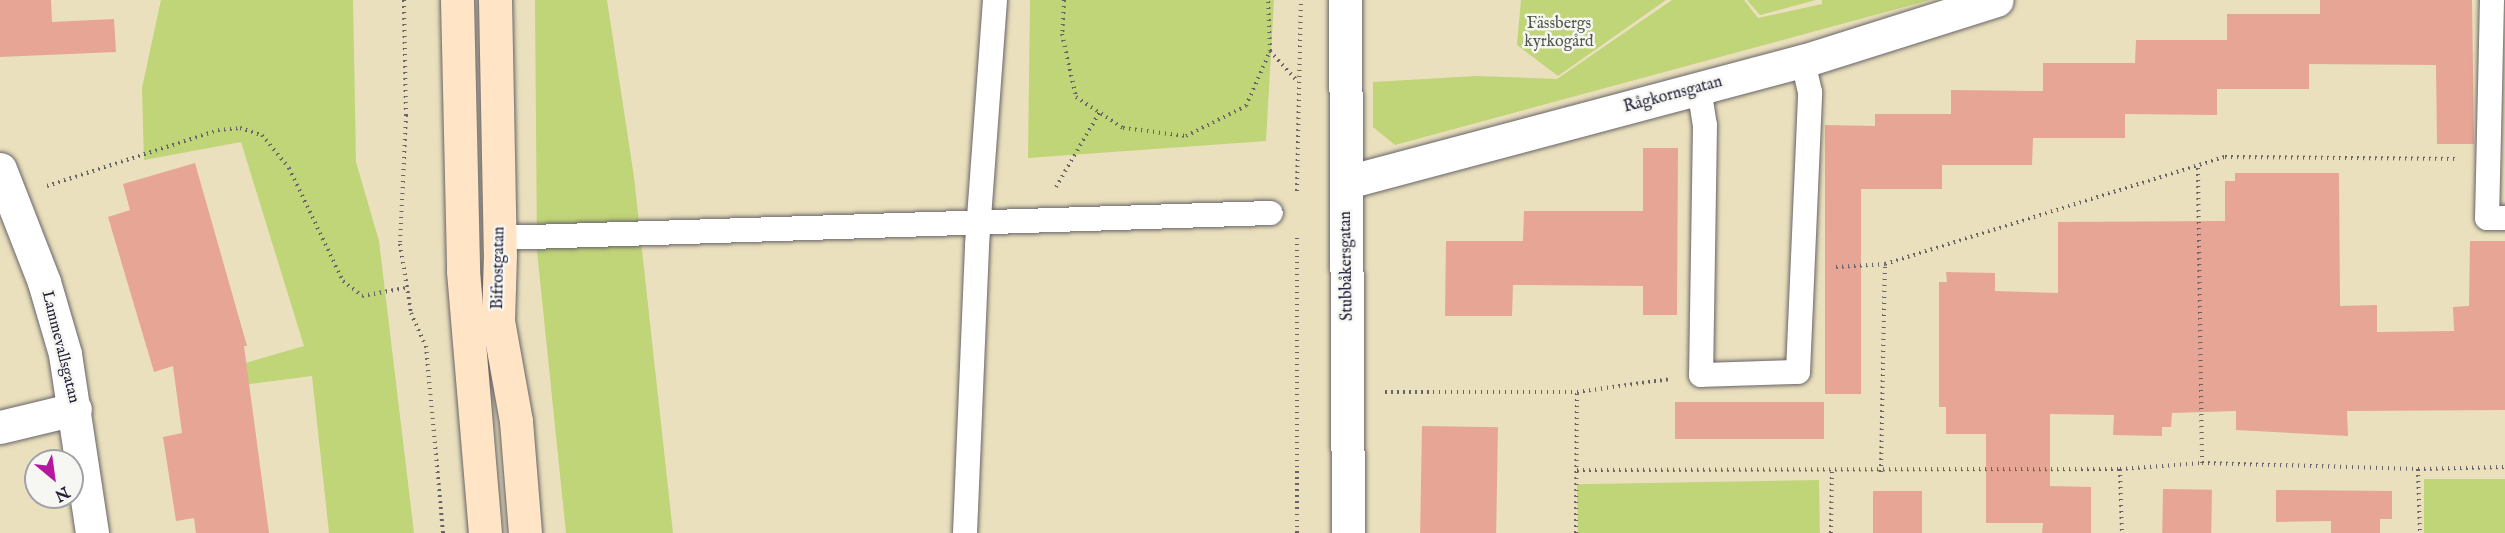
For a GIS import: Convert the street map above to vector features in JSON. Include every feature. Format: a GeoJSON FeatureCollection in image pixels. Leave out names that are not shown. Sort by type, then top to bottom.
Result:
{"type":"FeatureCollection","features":[{"type":"Feature","properties":{"kind":"main road","name":"Bifrostgatan"},"geometry":{"type":"LineString","coordinates":[[457,0],[463,271],[485,533]]}},
{"type":"Feature","properties":{"kind":"main road","name":"Bifrostgatan"},"geometry":{"type":"LineString","coordinates":[[495,0],[500,238],[498,321],[516,421],[525,533]]}},
{"type":"Feature","properties":{"kind":"street","name":"Stubbåkersgatan"},"geometry":{"type":"LineString","coordinates":[[1345,0],[1348,533]]}},
{"type":"Feature","properties":{"kind":"street","name":"Rågkornsgatan"},"geometry":{"type":"LineString","coordinates":[[1347,182],[1803,61],[1997,0]]}},
{"type":"Feature","properties":{"kind":"street","name":"Lammevallsgatan"},"geometry":{"type":"LineString","coordinates":[[6,183],[45,282],[65,354],[92,533]]}},
{"type":"Feature","properties":{"kind":"street"},"geometry":{"type":"LineString","coordinates":[[0,427],[75,409]]}},
{"type":"Feature","properties":{"kind":"lane"},"geometry":{"type":"LineString","coordinates":[[965,533],[978,224],[995,0]]}},
{"type":"Feature","properties":{"kind":"lane"},"geometry":{"type":"LineString","coordinates":[[2492,0],[2487,218],[2505,218]]}},
{"type":"Feature","properties":{"kind":"lane"},"geometry":{"type":"LineString","coordinates":[[1698,88],[1706,125],[1701,375],[1798,372],[1810,92],[1803,61]]}},
{"type":"Feature","properties":{"kind":"lane"},"geometry":{"type":"LineString","coordinates":[[500,238],[1271,213]]}},
{"type":"Feature","properties":{"kind":"path"},"geometry":{"type":"LineString","coordinates":[[404,0],[406,115],[400,244],[405,288],[426,346],[443,533]]}},
{"type":"Feature","properties":{"kind":"path"},"geometry":{"type":"LineString","coordinates":[[1064,0],[1062,34],[1076,97],[1123,128],[1186,136],[1246,106],[1270,51],[1268,0]]}},
{"type":"Feature","properties":{"kind":"path"},"geometry":{"type":"LineString","coordinates":[[1298,197],[1301,0]]}},
{"type":"Feature","properties":{"kind":"path"},"geometry":{"type":"LineString","coordinates":[[1270,51],[1299,82]]}},
{"type":"Feature","properties":{"kind":"path"},"geometry":{"type":"LineString","coordinates":[[1036,222],[1099,113]]}},
{"type":"Feature","properties":{"kind":"path"},"geometry":{"type":"LineString","coordinates":[[6,183],[218,130],[240,128],[262,135],[289,168],[343,281],[362,296],[405,288]]}},
{"type":"Feature","properties":{"kind":"path"},"geometry":{"type":"LineString","coordinates":[[1803,268],[1885,264],[2172,171],[2198,168],[2225,157],[2487,159]]}},
{"type":"Feature","properties":{"kind":"path"},"geometry":{"type":"LineString","coordinates":[[2198,168],[2202,463]]}},
{"type":"Feature","properties":{"kind":"path"},"geometry":{"type":"LineString","coordinates":[[1297,230],[1297,533]]}},
{"type":"Feature","properties":{"kind":"path"},"geometry":{"type":"LineString","coordinates":[[1881,472],[1885,264]]}},
{"type":"Feature","properties":{"kind":"path"},"geometry":{"type":"LineString","coordinates":[[1349,391],[1577,392],[1701,375]]}},
{"type":"Feature","properties":{"kind":"path"},"geometry":{"type":"LineString","coordinates":[[1576,533],[1577,392]]}},
{"type":"Feature","properties":{"kind":"path"},"geometry":{"type":"LineString","coordinates":[[1576,470],[1881,472],[2121,469],[2202,463],[2418,469],[2505,467]]}},
{"type":"Feature","properties":{"kind":"path"},"geometry":{"type":"LineString","coordinates":[[2121,469],[2122,533]]}},
{"type":"Feature","properties":{"kind":"path"},"geometry":{"type":"LineString","coordinates":[[2418,469],[2420,533]]}},
{"type":"Feature","properties":{"kind":"path"},"geometry":{"type":"LineString","coordinates":[[1831,533],[1832,472]]}},
{"type":"Feature","properties":{"kind":"green space"},"geometry":{"type":"Polygon","coordinates":[[[161,0],[353,0],[356,162],[379,241],[414,533],[329,533],[312,376],[180,393],[180,382],[304,346],[241,142],[144,160],[142,88],[161,0]]]}},
{"type":"Feature","properties":{"kind":"green space"},"geometry":{"type":"Polygon","coordinates":[[[535,0],[607,0],[634,177],[673,533],[566,533],[537,251],[535,0]]]}},
{"type":"Feature","properties":{"kind":"green space"},"geometry":{"type":"Polygon","coordinates":[[[1030,0],[1274,0],[1266,141],[1028,158],[1030,0]]]}},
{"type":"Feature","properties":{"kind":"green space","name":"Fässbergs kyrkogård"},"geometry":{"type":"Polygon","coordinates":[[[1521,0],[1666,0],[1558,76],[1517,45],[1521,0]]]}},
{"type":"Feature","properties":{"kind":"green space"},"geometry":{"type":"Polygon","coordinates":[[[1672,0],[1744,0],[1758,18],[1822,4],[1822,0],[1930,0],[1395,145],[1373,127],[1373,82],[1476,76],[1557,79],[1672,0]]]}},
{"type":"Feature","properties":{"kind":"green space"},"geometry":{"type":"Polygon","coordinates":[[[1747,0],[1816,0],[1760,15],[1747,0]]]}},
{"type":"Feature","properties":{"kind":"green space"},"geometry":{"type":"Polygon","coordinates":[[[2424,479],[2505,479],[2505,533],[2424,533],[2424,479]]]}},
{"type":"Feature","properties":{"kind":"green space"},"geometry":{"type":"Polygon","coordinates":[[[1819,480],[1820,533],[1578,533],[1577,484],[1819,480]]]}},
{"type":"Feature","properties":{"kind":"building"},"geometry":{"type":"Polygon","coordinates":[[[0,0],[51,0],[52,22],[114,19],[116,52],[0,57],[0,0]]]}},
{"type":"Feature","properties":{"kind":"building"},"geometry":{"type":"Polygon","coordinates":[[[2320,0],[2472,0],[2474,144],[2437,144],[2436,65],[2309,64],[2309,89],[2217,89],[2217,115],[2125,114],[2125,138],[2033,138],[2032,165],[1942,165],[1942,189],[1861,189],[1861,394],[1825,394],[1825,125],[1875,126],[1875,114],[1951,114],[1951,90],[2043,91],[2043,63],[2135,63],[2136,40],[2227,40],[2227,14],[2320,14],[2320,0]]]}},
{"type":"Feature","properties":{"kind":"building"},"geometry":{"type":"Polygon","coordinates":[[[1643,148],[1678,148],[1677,315],[1643,315],[1643,286],[1513,285],[1512,316],[1445,316],[1446,241],[1523,241],[1524,211],[1643,211],[1643,148]]]}},
{"type":"Feature","properties":{"kind":"building"},"geometry":{"type":"Polygon","coordinates":[[[195,163],[247,346],[244,346],[269,533],[196,533],[194,518],[176,521],[163,437],[182,433],[173,366],[154,372],[108,217],[130,210],[123,184],[195,163]]]}},
{"type":"Feature","properties":{"kind":"building"},"geometry":{"type":"Polygon","coordinates":[[[2235,173],[2339,173],[2340,306],[2377,305],[2377,332],[2454,331],[2453,307],[2469,306],[2470,241],[2505,241],[2505,410],[2347,411],[2348,436],[2236,430],[2236,411],[2172,413],[2171,427],[2162,427],[2162,436],[2113,435],[2114,415],[2050,414],[2050,486],[2091,487],[2091,533],[2042,533],[2043,523],[1986,523],[1986,434],[1946,434],[1946,407],[1939,407],[1939,282],[1947,282],[1946,272],[1995,273],[1995,291],[2058,293],[2058,222],[2225,221],[2225,181],[2235,181],[2235,173]]]}},
{"type":"Feature","properties":{"kind":"building"},"geometry":{"type":"Polygon","coordinates":[[[1675,402],[1824,402],[1824,439],[1675,439],[1675,402]]]}},
{"type":"Feature","properties":{"kind":"building"},"geometry":{"type":"Polygon","coordinates":[[[1422,426],[1498,427],[1496,533],[1420,533],[1422,426]]]}},
{"type":"Feature","properties":{"kind":"building"},"geometry":{"type":"Polygon","coordinates":[[[2163,489],[2212,490],[2211,533],[2162,533],[2163,489]]]}},
{"type":"Feature","properties":{"kind":"building"},"geometry":{"type":"Polygon","coordinates":[[[2276,490],[2392,491],[2392,519],[2380,519],[2380,533],[2331,533],[2331,521],[2276,522],[2276,490]]]}},
{"type":"Feature","properties":{"kind":"building"},"geometry":{"type":"Polygon","coordinates":[[[1873,491],[1922,491],[1922,533],[1873,533],[1873,491]]]}}]}
